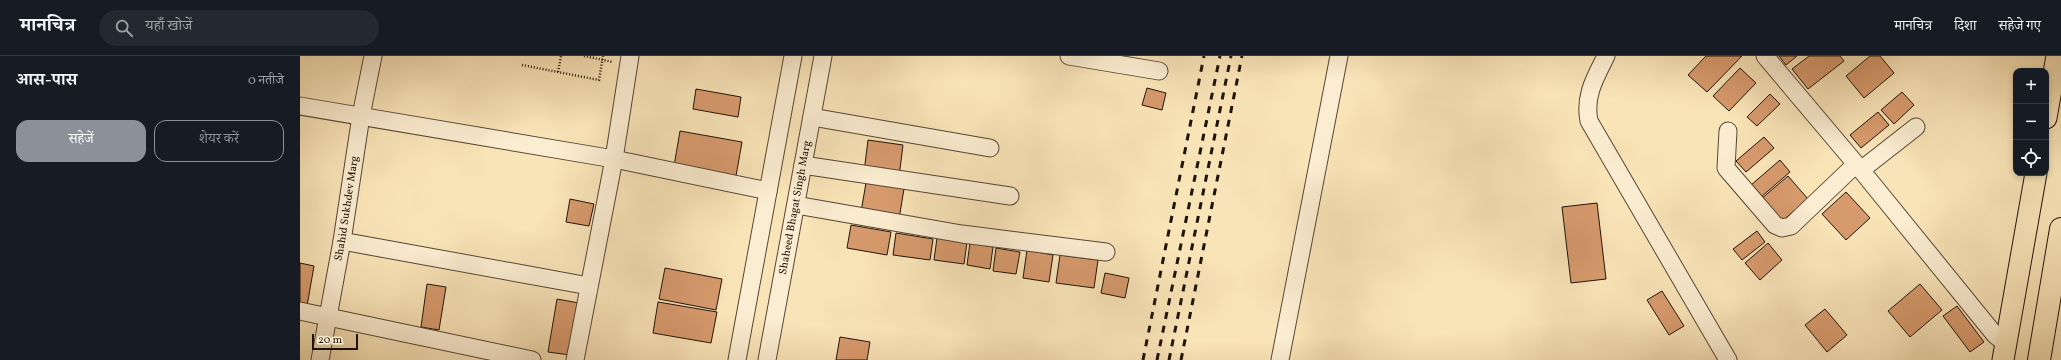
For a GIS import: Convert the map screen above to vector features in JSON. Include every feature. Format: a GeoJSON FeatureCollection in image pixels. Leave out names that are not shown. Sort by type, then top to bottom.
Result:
{"type":"FeatureCollection","features":[{"type":"Feature","properties":{"kind":"highway"},"geometry":{"type":"LineString","coordinates":[[2039,360],[2061,230]]}},
{"type":"Feature","properties":{"kind":"main road"},"geometry":{"type":"LineString","coordinates":[[2048,104],[2057,56]]}},
{"type":"Feature","properties":{"kind":"main road"},"geometry":{"type":"LineString","coordinates":[[2005,352],[2035,176]]}},
{"type":"Feature","properties":{"kind":"street","name":"Shahid Sukhdev Marg"},"geometry":{"type":"LineString","coordinates":[[320,360],[342,240],[361,116],[373,56]]}},
{"type":"Feature","properties":{"kind":"street"},"geometry":{"type":"LineString","coordinates":[[737,360],[793,56]]}},
{"type":"Feature","properties":{"kind":"street","name":"Shaheed Bhagat Singh Marg"},"geometry":{"type":"LineString","coordinates":[[767,360],[823,56]]}},
{"type":"Feature","properties":{"kind":"street"},"geometry":{"type":"LineString","coordinates":[[1069,56],[1159,71]]}},
{"type":"Feature","properties":{"kind":"street"},"geometry":{"type":"LineString","coordinates":[[1280,360],[1339,56]]}},
{"type":"Feature","properties":{"kind":"street"},"geometry":{"type":"LineString","coordinates":[[1606,56],[1591,86],[1588,97],[1587,108],[1589,121],[1728,360]]}},
{"type":"Feature","properties":{"kind":"street"},"geometry":{"type":"LineString","coordinates":[[1765,56],[1859,167],[1995,335],[2005,352]]}},
{"type":"Feature","properties":{"kind":"street"},"geometry":{"type":"LineString","coordinates":[[576,360],[614,159],[629,60]]}},
{"type":"Feature","properties":{"kind":"street"},"geometry":{"type":"LineString","coordinates":[[300,106],[614,159],[768,191]]}},
{"type":"Feature","properties":{"kind":"street"},"geometry":{"type":"LineString","coordinates":[[812,117],[990,148]]}},
{"type":"Feature","properties":{"kind":"street"},"geometry":{"type":"LineString","coordinates":[[1728,131],[1726,168],[1775,225],[1782,228],[1791,226],[1859,167],[1916,127]]}},
{"type":"Feature","properties":{"kind":"street"},"geometry":{"type":"LineString","coordinates":[[803,165],[1010,196]]}},
{"type":"Feature","properties":{"kind":"street"},"geometry":{"type":"LineString","coordinates":[[796,205],[962,234],[1106,252]]}},
{"type":"Feature","properties":{"kind":"street"},"geometry":{"type":"LineString","coordinates":[[342,240],[589,286]]}},
{"type":"Feature","properties":{"kind":"street"},"geometry":{"type":"LineString","coordinates":[[300,310],[532,360]]}},
{"type":"Feature","properties":{"kind":"path"},"geometry":{"type":"LineString","coordinates":[[558,72],[561,56]]}},
{"type":"Feature","properties":{"kind":"path"},"geometry":{"type":"LineString","coordinates":[[584,56],[629,60]]}},
{"type":"Feature","properties":{"kind":"path"},"geometry":{"type":"LineString","coordinates":[[522,65],[600,80],[603,58]]}},
{"type":"Feature","properties":{"kind":"building"},"geometry":{"type":"Polygon","coordinates":[[[1706,56],[1742,56],[1707,92],[1688,75],[1706,56]]]}},
{"type":"Feature","properties":{"kind":"building"},"geometry":{"type":"Polygon","coordinates":[[[1779,56],[1797,56],[1786,65],[1779,56]]]}},
{"type":"Feature","properties":{"kind":"building"},"geometry":{"type":"Polygon","coordinates":[[[1809,56],[1840,56],[1844,61],[1808,89],[1792,69],[1809,56]]]}},
{"type":"Feature","properties":{"kind":"building"},"geometry":{"type":"Polygon","coordinates":[[[1870,56],[1880,56],[1894,73],[1864,98],[1846,76],[1870,56]]]}},
{"type":"Feature","properties":{"kind":"building"},"geometry":{"type":"Polygon","coordinates":[[[1740,68],[1756,83],[1729,111],[1713,96],[1740,68]]]}},
{"type":"Feature","properties":{"kind":"building"},"geometry":{"type":"Polygon","coordinates":[[[1147,88],[1166,93],[1162,110],[1142,105],[1147,88]]]}},
{"type":"Feature","properties":{"kind":"building"},"geometry":{"type":"Polygon","coordinates":[[[696,89],[741,97],[738,117],[693,109],[696,89]]]}},
{"type":"Feature","properties":{"kind":"building"},"geometry":{"type":"Polygon","coordinates":[[[1902,92],[1914,105],[1894,124],[1881,110],[1902,92]]]}},
{"type":"Feature","properties":{"kind":"building"},"geometry":{"type":"Polygon","coordinates":[[[1770,94],[1780,104],[1757,126],[1747,117],[1770,94]]]}},
{"type":"Feature","properties":{"kind":"building"},"geometry":{"type":"Polygon","coordinates":[[[1878,112],[1889,125],[1861,148],[1850,135],[1878,112]]]}},
{"type":"Feature","properties":{"kind":"building"},"geometry":{"type":"Polygon","coordinates":[[[680,131],[742,142],[736,176],[674,166],[680,131]]]}},
{"type":"Feature","properties":{"kind":"building"},"geometry":{"type":"Polygon","coordinates":[[[1764,137],[1774,148],[1746,172],[1736,161],[1764,137]]]}},
{"type":"Feature","properties":{"kind":"building"},"geometry":{"type":"Polygon","coordinates":[[[868,140],[903,145],[899,177],[864,172],[868,140]]]}},
{"type":"Feature","properties":{"kind":"building"},"geometry":{"type":"Polygon","coordinates":[[[1780,160],[1790,172],[1761,197],[1751,185],[1780,160]]]}},
{"type":"Feature","properties":{"kind":"building"},"geometry":{"type":"Polygon","coordinates":[[[1788,176],[1808,199],[1781,222],[1761,199],[1788,176]]]}},
{"type":"Feature","properties":{"kind":"building"},"geometry":{"type":"Polygon","coordinates":[[[867,177],[905,183],[899,219],[861,212],[867,177]]]}},
{"type":"Feature","properties":{"kind":"building"},"geometry":{"type":"Polygon","coordinates":[[[1846,192],[1870,218],[1846,240],[1822,214],[1846,192]]]}},
{"type":"Feature","properties":{"kind":"building"},"geometry":{"type":"Polygon","coordinates":[[[570,199],[594,204],[589,226],[566,222],[570,199]]]}},
{"type":"Feature","properties":{"kind":"building"},"geometry":{"type":"Polygon","coordinates":[[[1597,203],[1606,279],[1571,283],[1562,207],[1597,203]]]}},
{"type":"Feature","properties":{"kind":"building"},"geometry":{"type":"Polygon","coordinates":[[[851,225],[891,232],[887,255],[847,248],[851,225]]]}},
{"type":"Feature","properties":{"kind":"building"},"geometry":{"type":"Polygon","coordinates":[[[1757,231],[1765,242],[1742,260],[1733,249],[1757,231]]]}},
{"type":"Feature","properties":{"kind":"building"},"geometry":{"type":"Polygon","coordinates":[[[896,233],[933,239],[930,260],[893,255],[896,233]]]}},
{"type":"Feature","properties":{"kind":"building"},"geometry":{"type":"Polygon","coordinates":[[[937,238],[967,242],[964,264],[934,260],[937,238]]]}},
{"type":"Feature","properties":{"kind":"building"},"geometry":{"type":"Polygon","coordinates":[[[970,243],[993,247],[990,269],[967,265],[970,243]]]}},
{"type":"Feature","properties":{"kind":"building"},"geometry":{"type":"Polygon","coordinates":[[[1768,243],[1782,260],[1760,280],[1745,263],[1768,243]]]}},
{"type":"Feature","properties":{"kind":"building"},"geometry":{"type":"Polygon","coordinates":[[[996,248],[1020,252],[1016,274],[993,271],[996,248]]]}},
{"type":"Feature","properties":{"kind":"building"},"geometry":{"type":"Polygon","coordinates":[[[1027,250],[1053,255],[1049,282],[1023,278],[1027,250]]]}},
{"type":"Feature","properties":{"kind":"building"},"geometry":{"type":"Polygon","coordinates":[[[1060,255],[1098,260],[1094,288],[1056,283],[1060,255]]]}},
{"type":"Feature","properties":{"kind":"building"},"geometry":{"type":"Polygon","coordinates":[[[300,263],[314,266],[307,306],[300,305],[300,263]]]}},
{"type":"Feature","properties":{"kind":"building"},"geometry":{"type":"Polygon","coordinates":[[[665,268],[722,279],[716,310],[659,299],[665,268]]]}},
{"type":"Feature","properties":{"kind":"building"},"geometry":{"type":"Polygon","coordinates":[[[1105,273],[1129,278],[1125,298],[1101,293],[1105,273]]]}},
{"type":"Feature","properties":{"kind":"building"},"geometry":{"type":"Polygon","coordinates":[[[427,284],[446,287],[439,330],[421,327],[427,284]]]}},
{"type":"Feature","properties":{"kind":"building"},"geometry":{"type":"Polygon","coordinates":[[[1920,284],[1942,310],[1910,337],[1888,311],[1920,284]]]}},
{"type":"Feature","properties":{"kind":"building"},"geometry":{"type":"Polygon","coordinates":[[[1662,291],[1684,326],[1669,335],[1647,300],[1662,291]]]}},
{"type":"Feature","properties":{"kind":"building"},"geometry":{"type":"Polygon","coordinates":[[[557,299],[579,303],[570,355],[548,352],[557,299]]]}},
{"type":"Feature","properties":{"kind":"building"},"geometry":{"type":"Polygon","coordinates":[[[658,302],[717,312],[711,343],[653,333],[658,302]]]}},
{"type":"Feature","properties":{"kind":"building"},"geometry":{"type":"Polygon","coordinates":[[[1957,306],[1984,342],[1970,352],[1943,316],[1957,306]]]}},
{"type":"Feature","properties":{"kind":"building"},"geometry":{"type":"Polygon","coordinates":[[[1825,309],[1847,335],[1827,352],[1805,325],[1825,309]]]}},
{"type":"Feature","properties":{"kind":"building"},"geometry":{"type":"Polygon","coordinates":[[[840,337],[870,342],[867,360],[836,360],[840,337]]]}},
{"type":"Feature","properties":{"kind":"railway"},"geometry":{"type":"LineString","coordinates":[[1143,360],[1204,56]]}},
{"type":"Feature","properties":{"kind":"railway"},"geometry":{"type":"LineString","coordinates":[[1157,360],[1220,56]]}},
{"type":"Feature","properties":{"kind":"railway"},"geometry":{"type":"LineString","coordinates":[[1169,360],[1231,56]]}},
{"type":"Feature","properties":{"kind":"railway"},"geometry":{"type":"LineString","coordinates":[[1181,360],[1242,56]]}}]}
